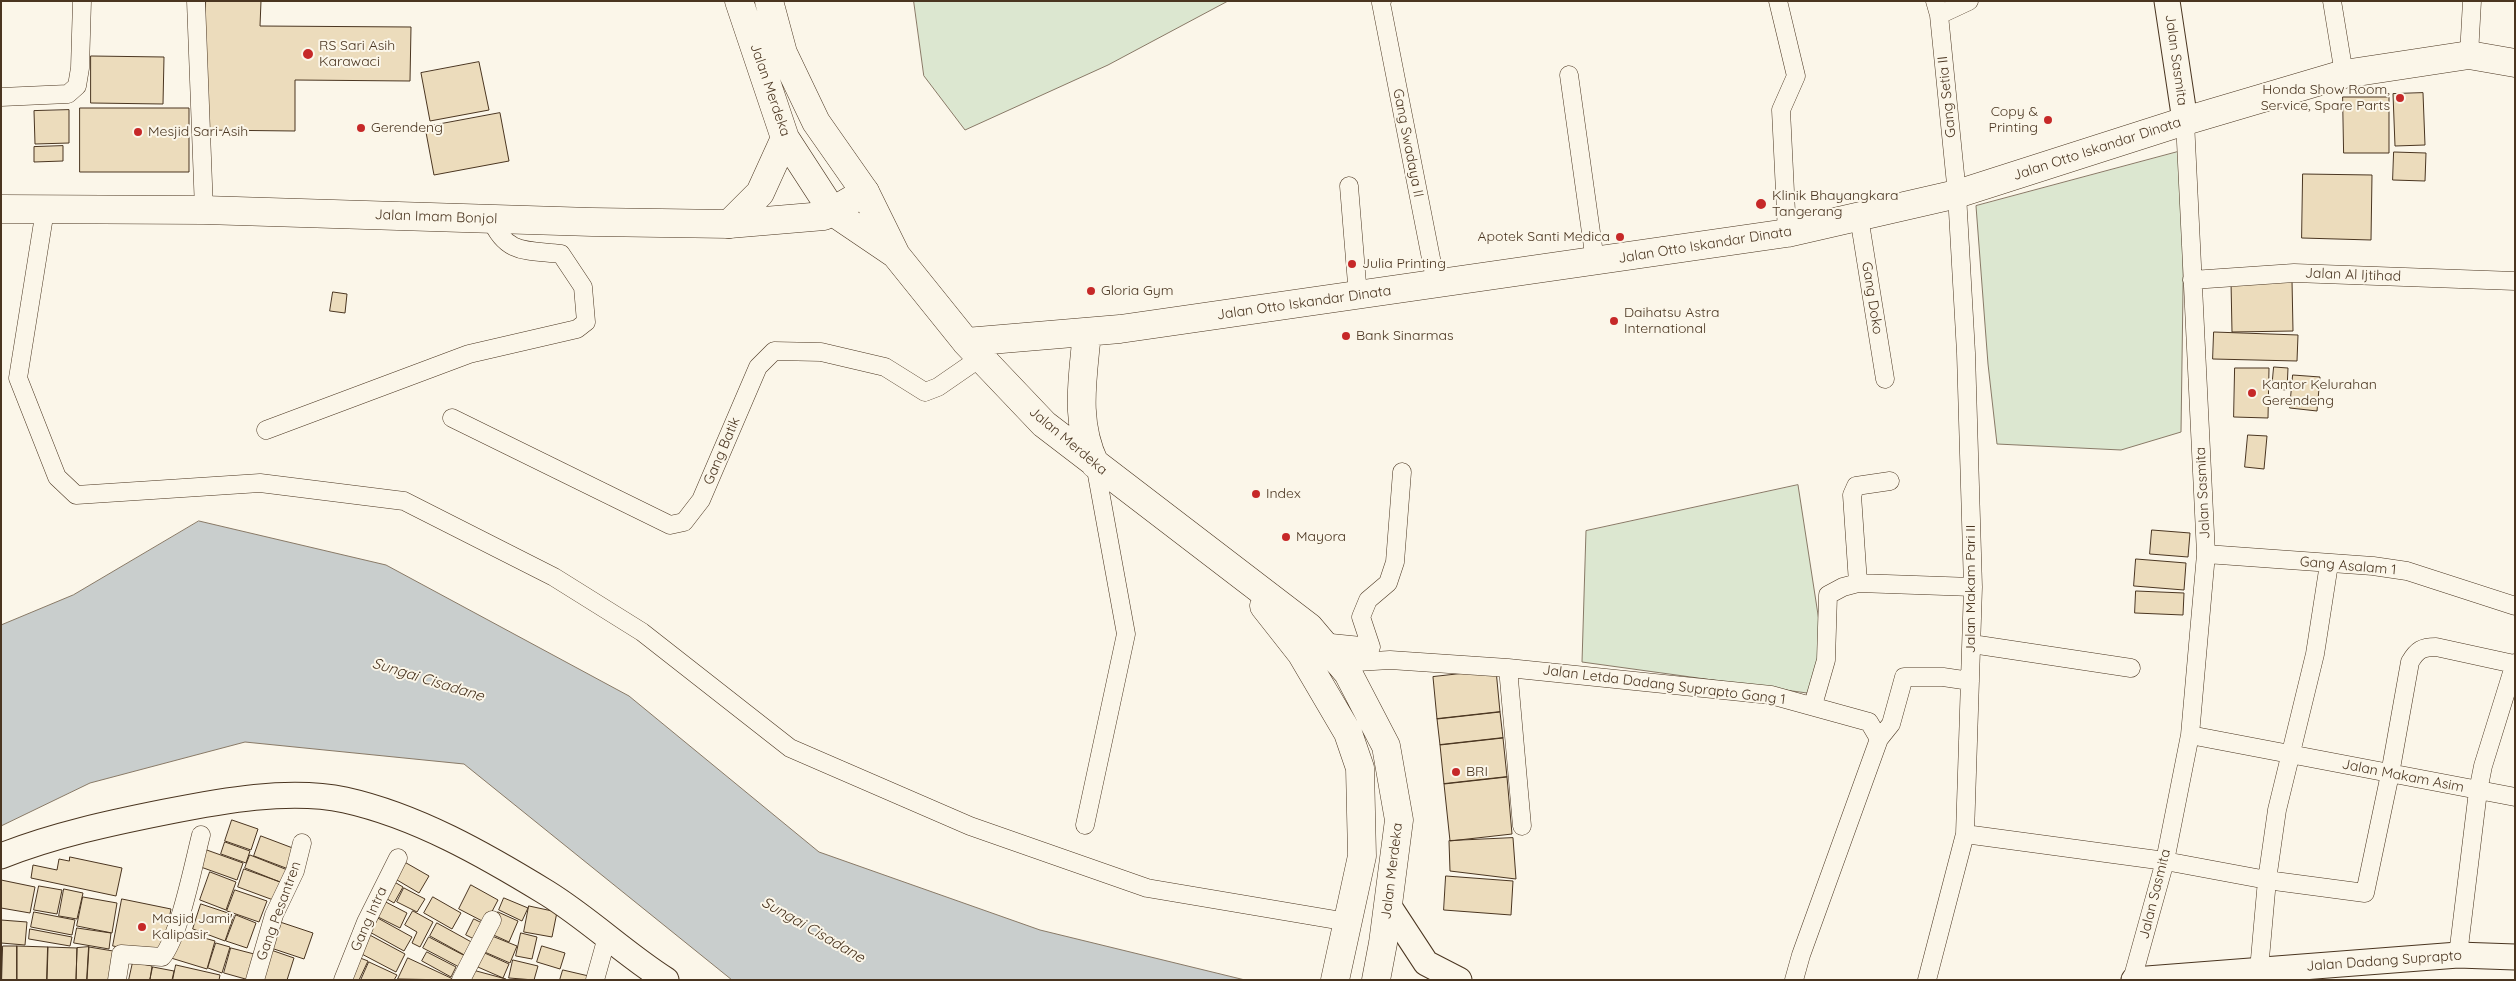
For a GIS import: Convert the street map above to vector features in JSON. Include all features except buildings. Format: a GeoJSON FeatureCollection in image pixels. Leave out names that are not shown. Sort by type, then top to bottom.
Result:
{"type":"FeatureCollection","features":[{"type":"Feature","properties":{"kind":"main road","name":"Jalan Merdeka"},"geometry":{"type":"LineString","coordinates":[[739,1],[785,138],[833,212],[896,254]]}},
{"type":"Feature","properties":{"kind":"main road","name":"Jalan Merdeka"},"geometry":{"type":"LineString","coordinates":[[769,1],[782,53],[816,122],[865,192],[896,254],[973,350],[1044,424],[1243,579],[1309,627],[1348,673],[1386,746],[1399,820],[1383,943],[1376,980]]}},
{"type":"Feature","properties":{"kind":"main road","name":"Jalan Otto Iskandar Dinata"},"geometry":{"type":"LineString","coordinates":[[973,350],[1087,332],[1120,330],[1787,233],[1957,194],[2184,121],[2344,74],[2469,55],[2515,63]]}},
{"type":"Feature","properties":{"kind":"main road"},"geometry":{"type":"LineString","coordinates":[[729,224],[760,193],[785,138]]}},
{"type":"Feature","properties":{"kind":"main road","name":"Jalan Imam Bonjol"},"geometry":{"type":"LineString","coordinates":[[1,209],[204,210],[592,222],[729,224],[824,216],[865,192]]}},
{"type":"Feature","properties":{"kind":"main road"},"geometry":{"type":"LineString","coordinates":[[1087,332],[1080,411],[1089,451],[1095,464]]}},
{"type":"Feature","properties":{"kind":"main road","name":"Jalan Merdeka"},"geometry":{"type":"LineString","coordinates":[[1243,579],[1301,653],[1348,732],[1360,768],[1362,856],[1335,980]]}},
{"type":"Feature","properties":{"kind":"street"},"geometry":{"type":"LineString","coordinates":[[1,97],[68,94],[77,86],[80,68],[82,1]]}},
{"type":"Feature","properties":{"kind":"street"},"geometry":{"type":"LineString","coordinates":[[196,1],[204,210]]}},
{"type":"Feature","properties":{"kind":"street","name":"Gang Swadaya II"},"geometry":{"type":"LineString","coordinates":[[1382,1],[1381,4],[1436,284]]}},
{"type":"Feature","properties":{"kind":"street"},"geometry":{"type":"LineString","coordinates":[[1778,1],[1796,76],[1781,110],[1787,233]]}},
{"type":"Feature","properties":{"kind":"street"},"geometry":{"type":"LineString","coordinates":[[1937,8],[1969,1]]}},
{"type":"Feature","properties":{"kind":"street","name":"Jalan Sasmita"},"geometry":{"type":"LineString","coordinates":[[2133,980],[2165,861],[2190,735],[2206,554],[2184,121],[2167,1]]}},
{"type":"Feature","properties":{"kind":"street"},"geometry":{"type":"LineString","coordinates":[[2332,1],[2344,74]]}},
{"type":"Feature","properties":{"kind":"street"},"geometry":{"type":"LineString","coordinates":[[2469,55],[2472,1]]}},
{"type":"Feature","properties":{"kind":"street","name":"Gang Setia II"},"geometry":{"type":"LineString","coordinates":[[1937,8],[1957,194]]}},
{"type":"Feature","properties":{"kind":"street"},"geometry":{"type":"LineString","coordinates":[[1569,75],[1595,261]]}},
{"type":"Feature","properties":{"kind":"street"},"geometry":{"type":"LineString","coordinates":[[1349,186],[1358,296]]}},
{"type":"Feature","properties":{"kind":"street","name":"Jalan Makam Pari II"},"geometry":{"type":"LineString","coordinates":[[1927,980],[1965,834],[1973,587],[1966,353],[1957,194]]}},
{"type":"Feature","properties":{"kind":"street"},"geometry":{"type":"LineString","coordinates":[[45,210],[18,378],[57,477],[76,495],[260,482],[404,501],[554,577],[642,632],[790,748],[970,826],[1147,888],[1346,929]]}},
{"type":"Feature","properties":{"kind":"street","name":"Gang Doko"},"geometry":{"type":"LineString","coordinates":[[1859,217],[1885,379]]}},
{"type":"Feature","properties":{"kind":"street"},"geometry":{"type":"LineString","coordinates":[[266,430],[469,354],[577,329],[586,322],[583,287],[561,254],[513,248],[496,230],[502,219]]}},
{"type":"Feature","properties":{"kind":"street","name":"Jalan Al Ijtihad"},"geometry":{"type":"LineString","coordinates":[[2192,280],[2294,274],[2515,281]]}},
{"type":"Feature","properties":{"kind":"street","name":"Gang Batik"},"geometry":{"type":"LineString","coordinates":[[452,418],[670,525],[684,522],[701,500],[758,367],[774,351],[821,352],[886,367],[925,392],[938,387],[973,350]]}},
{"type":"Feature","properties":{"kind":"street"},"geometry":{"type":"LineString","coordinates":[[1085,825],[1126,634],[1095,464]]}},
{"type":"Feature","properties":{"kind":"street"},"geometry":{"type":"LineString","coordinates":[[1321,642],[1371,647],[1362,617],[1368,600],[1388,583],[1395,562],[1402,472]]}},
{"type":"Feature","properties":{"kind":"street"},"geometry":{"type":"LineString","coordinates":[[1858,583],[1852,495],[1856,486],[1890,481]]}},
{"type":"Feature","properties":{"kind":"street","name":"Gang Asalam 1"},"geometry":{"type":"LineString","coordinates":[[2206,554],[2374,566],[2407,571],[2515,606]]}},
{"type":"Feature","properties":{"kind":"street"},"geometry":{"type":"LineString","coordinates":[[2259,970],[2267,880],[2277,810],[2292,754],[2318,634],[2330,564]]}},
{"type":"Feature","properties":{"kind":"street"},"geometry":{"type":"LineString","coordinates":[[1812,705],[1826,660],[1828,595],[1843,587],[1858,583],[1973,587]]}},
{"type":"Feature","properties":{"kind":"street"},"geometry":{"type":"LineString","coordinates":[[1972,644],[2130,668]]}},
{"type":"Feature","properties":{"kind":"street"},"geometry":{"type":"LineString","coordinates":[[1965,834],[2165,861],[2267,880],[2365,893],[2390,774],[2410,662],[2416,652],[2424,647],[2436,647],[2514,664],[2483,766],[2478,791],[2458,955]]}},
{"type":"Feature","properties":{"kind":"street","name":"Jalan Letda Dadang Suprapto Gang 1"},"geometry":{"type":"LineString","coordinates":[[1340,663],[1390,660],[1508,668],[1771,695],[1869,722],[1879,738]]}},
{"type":"Feature","properties":{"kind":"street"},"geometry":{"type":"LineString","coordinates":[[1508,668],[1522,826]]}},
{"type":"Feature","properties":{"kind":"street"},"geometry":{"type":"LineString","coordinates":[[1794,980],[1800,955],[1879,738],[1891,724],[1904,677],[1943,677],[1970,681]]}},
{"type":"Feature","properties":{"kind":"street","name":"Jalan Makam Asim"},"geometry":{"type":"LineString","coordinates":[[2190,735],[2515,797]]}},
{"type":"Feature","properties":{"kind":"street"},"geometry":{"type":"LineString","coordinates":[[1,856],[30,845],[125,820],[204,805],[275,795],[344,800],[388,812],[430,830],[490,860],[549,894],[666,980]]}},
{"type":"Feature","properties":{"kind":"street"},"geometry":{"type":"LineString","coordinates":[[117,980],[121,954],[162,957],[167,952],[187,891],[201,835]]}},
{"type":"Feature","properties":{"kind":"street","name":"Gang Pesantren"},"geometry":{"type":"LineString","coordinates":[[255,980],[272,922],[295,871],[302,843]]}},
{"type":"Feature","properties":{"kind":"street","name":"Gang Intra"},"geometry":{"type":"LineString","coordinates":[[343,980],[366,922],[398,858]]}},
{"type":"Feature","properties":{"kind":"street"},"geometry":{"type":"LineString","coordinates":[[1388,905],[1426,963],[1459,980]]}},
{"type":"Feature","properties":{"kind":"street"},"geometry":{"type":"LineString","coordinates":[[461,980],[492,920]]}},
{"type":"Feature","properties":{"kind":"street"},"geometry":{"type":"LineString","coordinates":[[595,980],[607,937]]}},
{"type":"Feature","properties":{"kind":"street","name":"Jalan Dadang Suprapto"},"geometry":{"type":"LineString","coordinates":[[2133,980],[2458,955],[2515,957]]}},
{"type":"Feature","properties":{"kind":"green space"},"geometry":{"type":"Polygon","coordinates":[[[914,1],[1228,1],[1108,65],[965,130],[924,76],[914,1]]]}},
{"type":"Feature","properties":{"kind":"green space"},"geometry":{"type":"Polygon","coordinates":[[[2185,150],[2181,432],[2121,450],[1997,444],[1988,364],[1976,206],[2185,150]]]}},
{"type":"Feature","properties":{"kind":"green space"},"geometry":{"type":"Polygon","coordinates":[[[1798,485],[1825,660],[1807,693],[1582,662],[1586,531],[1798,485]]]}},
{"type":"Feature","properties":{"kind":"water","name":"Sungai Cisadane"},"geometry":{"type":"Polygon","coordinates":[[[199,521],[386,565],[629,696],[819,852],[1040,930],[1245,980],[732,980],[464,764],[245,742],[90,783],[1,826],[1,625],[73,595],[199,521]]]}},
{"type":"Feature","properties":{"kind":"place","name":"RS Sari Asih Karawaci"},"geometry":{"type":"Point","coordinates":[308,54]}},
{"type":"Feature","properties":{"kind":"place","name":"Honda Show Room, Service, Spare Parts"},"geometry":{"type":"Point","coordinates":[2400,98]}},
{"type":"Feature","properties":{"kind":"place","name":"Copy & Printing"},"geometry":{"type":"Point","coordinates":[2048,120]}},
{"type":"Feature","properties":{"kind":"place","name":"Gerendeng"},"geometry":{"type":"Point","coordinates":[361,128]}},
{"type":"Feature","properties":{"kind":"place","name":"Mesjid Sari Asih"},"geometry":{"type":"Point","coordinates":[138,132]}},
{"type":"Feature","properties":{"kind":"place","name":"Klinik Bhayangkara Tangerang"},"geometry":{"type":"Point","coordinates":[1761,204]}},
{"type":"Feature","properties":{"kind":"place","name":"Apotek Santi Medica"},"geometry":{"type":"Point","coordinates":[1620,237]}},
{"type":"Feature","properties":{"kind":"place","name":"Julia Printing"},"geometry":{"type":"Point","coordinates":[1352,264]}},
{"type":"Feature","properties":{"kind":"place","name":"Gloria Gym"},"geometry":{"type":"Point","coordinates":[1091,291]}},
{"type":"Feature","properties":{"kind":"place","name":"Daihatsu Astra International"},"geometry":{"type":"Point","coordinates":[1614,321]}},
{"type":"Feature","properties":{"kind":"place","name":"Bank Sinarmas"},"geometry":{"type":"Point","coordinates":[1346,336]}},
{"type":"Feature","properties":{"kind":"place","name":"Kantor Kelurahan Gerendeng"},"geometry":{"type":"Point","coordinates":[2252,393]}},
{"type":"Feature","properties":{"kind":"place","name":"Index"},"geometry":{"type":"Point","coordinates":[1256,494]}},
{"type":"Feature","properties":{"kind":"place","name":"Mayora"},"geometry":{"type":"Point","coordinates":[1286,537]}},
{"type":"Feature","properties":{"kind":"place","name":"BRI"},"geometry":{"type":"Point","coordinates":[1456,772]}},
{"type":"Feature","properties":{"kind":"place","name":"Masjid Jami' Kalipasir"},"geometry":{"type":"Point","coordinates":[142,927]}}]}
